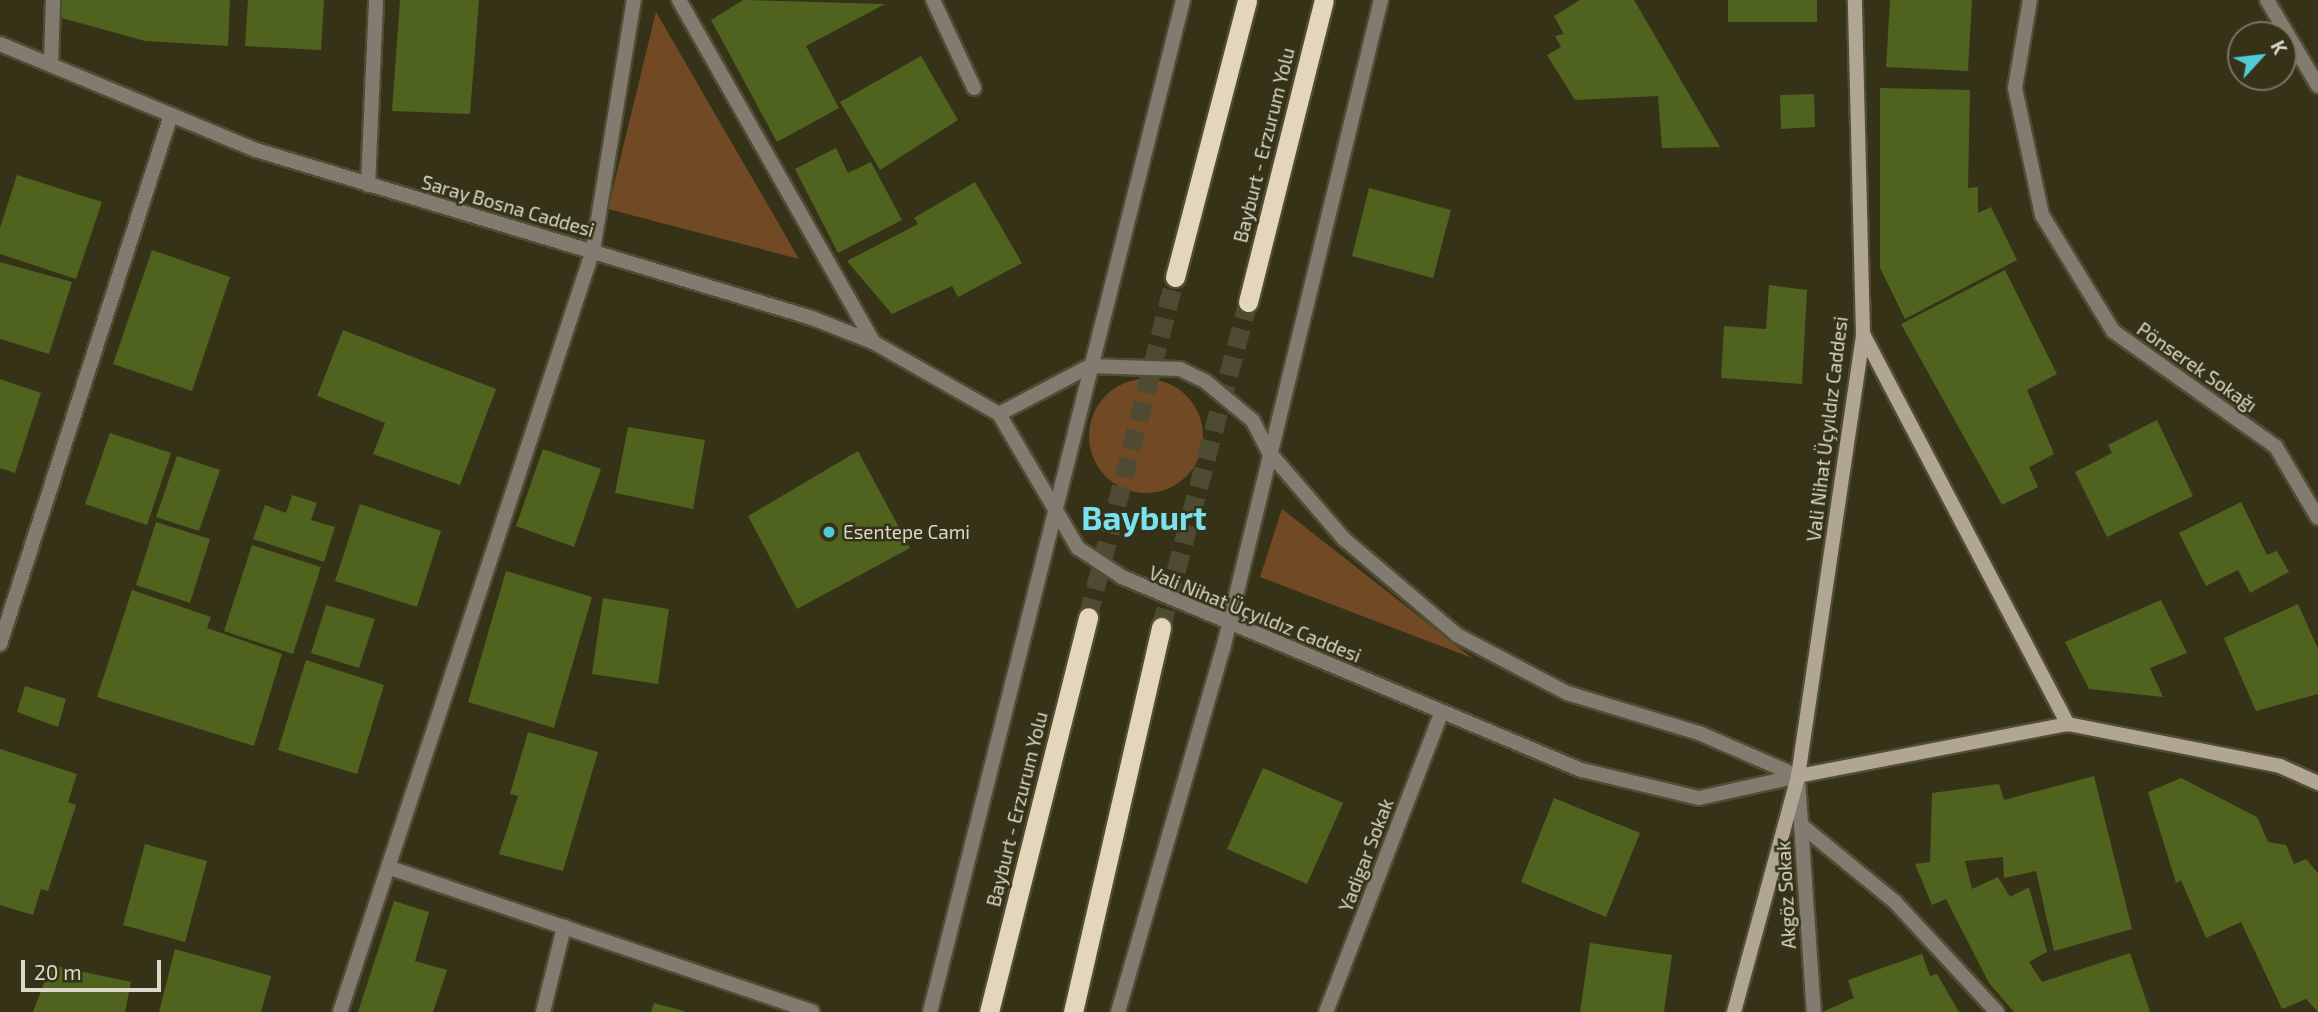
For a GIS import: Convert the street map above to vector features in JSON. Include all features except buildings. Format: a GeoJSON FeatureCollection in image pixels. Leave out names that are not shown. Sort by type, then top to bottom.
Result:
{"type":"FeatureCollection","features":[{"type":"Feature","properties":{"kind":"highway"},"geometry":{"type":"LineString","coordinates":[[1175,277],[1247,0]]}},
{"type":"Feature","properties":{"kind":"highway","name":"Bayburt - Erzurum Yolu"},"geometry":{"type":"LineString","coordinates":[[1248,302],[1324,0]]}},
{"type":"Feature","properties":{"kind":"highway","name":"Bayburt - Erzurum Yolu"},"geometry":{"type":"LineString","coordinates":[[989,1012],[1088,617]]}},
{"type":"Feature","properties":{"kind":"highway"},"geometry":{"type":"LineString","coordinates":[[1073,1012],[1161,627]]}},
{"type":"Feature","properties":{"kind":"main road","name":"Vali Nihat Üçyıldız Caddesi"},"geometry":{"type":"LineString","coordinates":[[1734,1012],[1798,776],[1863,334],[1855,0]]}},
{"type":"Feature","properties":{"kind":"main road"},"geometry":{"type":"LineString","coordinates":[[1863,334],[2068,724]]}},
{"type":"Feature","properties":{"kind":"main road"},"geometry":{"type":"LineString","coordinates":[[1798,776],[2068,724],[2280,766],[2318,783]]}},
{"type":"Feature","properties":{"kind":"street"},"geometry":{"type":"LineString","coordinates":[[51,64],[53,0]]}},
{"type":"Feature","properties":{"kind":"street"},"geometry":{"type":"LineString","coordinates":[[368,185],[376,0]]}},
{"type":"Feature","properties":{"kind":"street"},"geometry":{"type":"LineString","coordinates":[[340,1012],[593,250],[634,0]]}},
{"type":"Feature","properties":{"kind":"street"},"geometry":{"type":"LineString","coordinates":[[679,0],[873,342]]}},
{"type":"Feature","properties":{"kind":"street"},"geometry":{"type":"LineString","coordinates":[[933,0],[974,88]]}},
{"type":"Feature","properties":{"kind":"street"},"geometry":{"type":"LineString","coordinates":[[930,1012],[1182,0]]}},
{"type":"Feature","properties":{"kind":"street"},"geometry":{"type":"LineString","coordinates":[[1118,1012],[1229,624],[1381,0]]}},
{"type":"Feature","properties":{"kind":"street","name":"Pönserek Sokağı"},"geometry":{"type":"LineString","coordinates":[[2030,0],[2015,88],[2042,215],[2113,331],[2276,447],[2318,518]]}},
{"type":"Feature","properties":{"kind":"street"},"geometry":{"type":"LineString","coordinates":[[2267,0],[2318,86]]}},
{"type":"Feature","properties":{"kind":"street","name":"Saray Bosna Caddesi"},"geometry":{"type":"LineString","coordinates":[[0,44],[171,116],[368,185],[593,250],[873,342],[999,414]]}},
{"type":"Feature","properties":{"kind":"street"},"geometry":{"type":"LineString","coordinates":[[0,644],[171,116]]}},
{"type":"Feature","properties":{"kind":"street"},"geometry":{"type":"LineString","coordinates":[[999,414],[1090,366],[1180,369],[1205,381],[1253,421],[1269,452],[1370,565],[1457,635],[1567,694],[1699,733],[1798,776]]}},
{"type":"Feature","properties":{"kind":"street","name":"Vali Nihat Üçyıldız Caddesi"},"geometry":{"type":"LineString","coordinates":[[999,414],[1078,548],[1122,577],[1581,770],[1699,798],[1798,776]]}},
{"type":"Feature","properties":{"kind":"street","name":"Yadigar Sokak"},"geometry":{"type":"LineString","coordinates":[[1326,1012],[1442,712]]}},
{"type":"Feature","properties":{"kind":"street","name":"Akgöz Sokak"},"geometry":{"type":"LineString","coordinates":[[1798,776],[1814,1012]]}},
{"type":"Feature","properties":{"kind":"street"},"geometry":{"type":"LineString","coordinates":[[1801,825],[1895,902],[1997,1012]]}},
{"type":"Feature","properties":{"kind":"street"},"geometry":{"type":"LineString","coordinates":[[390,868],[812,1012]]}},
{"type":"Feature","properties":{"kind":"street"},"geometry":{"type":"LineString","coordinates":[[542,1012],[564,927]]}},
{"type":"Feature","properties":{"kind":"shaded area"},"geometry":{"type":"Polygon","coordinates":[[[656,12],[799,259],[608,209],[656,12]]]}},
{"type":"Feature","properties":{"kind":"shaded area"},"geometry":{"type":"Polygon","coordinates":[[[1146,379],[1168,384],[1186,396],[1198,414],[1203,436],[1198,458],[1186,476],[1168,488],[1146,493],[1124,488],[1106,476],[1094,458],[1089,436],[1094,414],[1106,396],[1124,384],[1146,379]]]}},
{"type":"Feature","properties":{"kind":"shaded area"},"geometry":{"type":"Polygon","coordinates":[[[1282,509],[1472,658],[1260,577],[1282,509]]]}},
{"type":"Feature","properties":{"kind":"tunnel"},"geometry":{"type":"LineString","coordinates":[[1088,617],[1175,277]]}},
{"type":"Feature","properties":{"kind":"tunnel"},"geometry":{"type":"LineString","coordinates":[[1161,627],[1248,302]]}},
{"type":"Feature","properties":{"kind":"place","name":"Esentepe Cami"},"geometry":{"type":"Point","coordinates":[829,532]}},
{"type":"Feature","properties":{"kind":"district","name":"Bayburt"},"geometry":{"type":"Point","coordinates":[1144,518]}}]}
